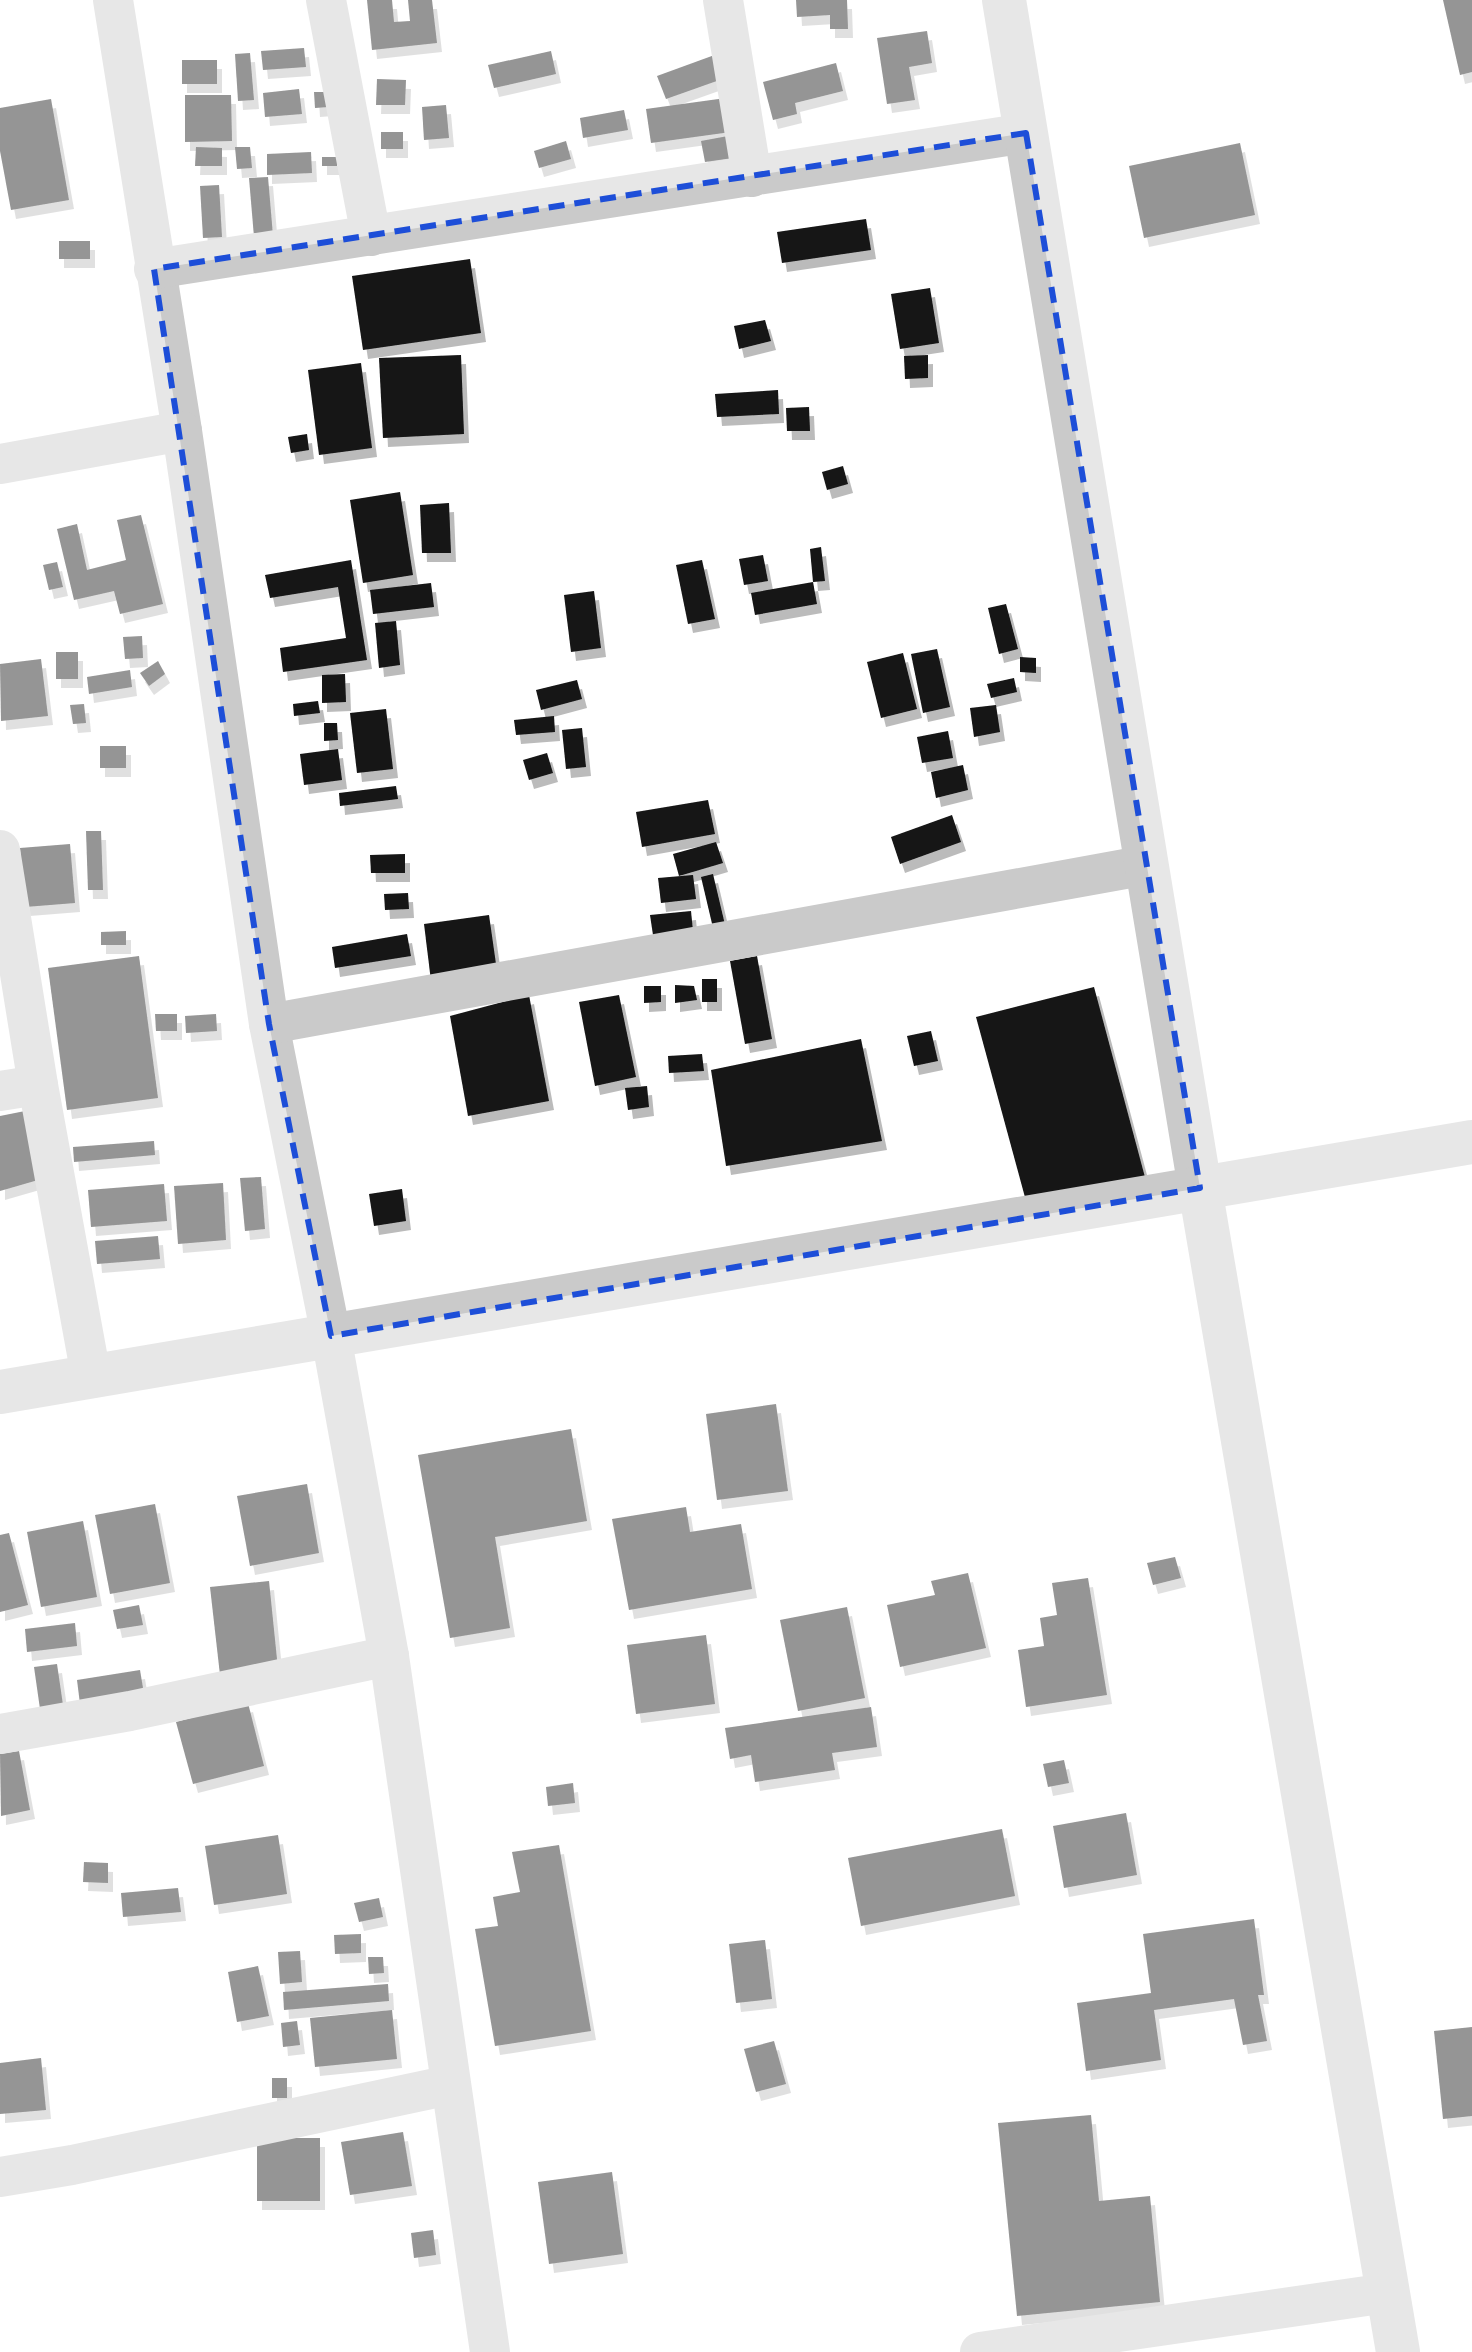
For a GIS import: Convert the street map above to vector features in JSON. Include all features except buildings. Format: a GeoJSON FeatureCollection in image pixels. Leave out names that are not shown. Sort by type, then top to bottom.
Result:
{"type":"FeatureCollection","features":[{"type":"Feature","properties":{"kind":"street"},"geometry":{"type":"LineString","coordinates":[[113,0],[182,431],[269,1024],[331,1336],[389,1656],[490,2352]]}},
{"type":"Feature","properties":{"kind":"street"},"geometry":{"type":"LineString","coordinates":[[326,0],[371,236]]}},
{"type":"Feature","properties":{"kind":"street"},"geometry":{"type":"LineString","coordinates":[[723,0],[752,177]]}},
{"type":"Feature","properties":{"kind":"street"},"geometry":{"type":"LineString","coordinates":[[1004,0],[1200,1188],[1398,2352]]}},
{"type":"Feature","properties":{"kind":"street"},"geometry":{"type":"LineString","coordinates":[[154,269],[1026,133]]}},
{"type":"Feature","properties":{"kind":"street"},"geometry":{"type":"LineString","coordinates":[[0,464],[182,431]]}},
{"type":"Feature","properties":{"kind":"street"},"geometry":{"type":"LineString","coordinates":[[0,850],[19,1088],[91,1376]]}},
{"type":"Feature","properties":{"kind":"street"},"geometry":{"type":"LineString","coordinates":[[269,1024],[1147,865]]}},
{"type":"Feature","properties":{"kind":"street"},"geometry":{"type":"LineString","coordinates":[[0,1392],[1472,1142]]}},
{"type":"Feature","properties":{"kind":"street"},"geometry":{"type":"LineString","coordinates":[[0,1734],[130,1711],[389,1656]]}},
{"type":"Feature","properties":{"kind":"street"},"geometry":{"type":"LineString","coordinates":[[0,2177],[72,2165],[450,2085]]}},
{"type":"Feature","properties":{"kind":"street"},"geometry":{"type":"LineString","coordinates":[[980,2352],[1387,2293]]}},
{"type":"Feature","properties":{"kind":"highlighted area"},"geometry":{"type":"Polygon","coordinates":[[[1026,133],[1200,1188],[331,1336],[269,1024],[154,269],[1026,133]]]}}]}
